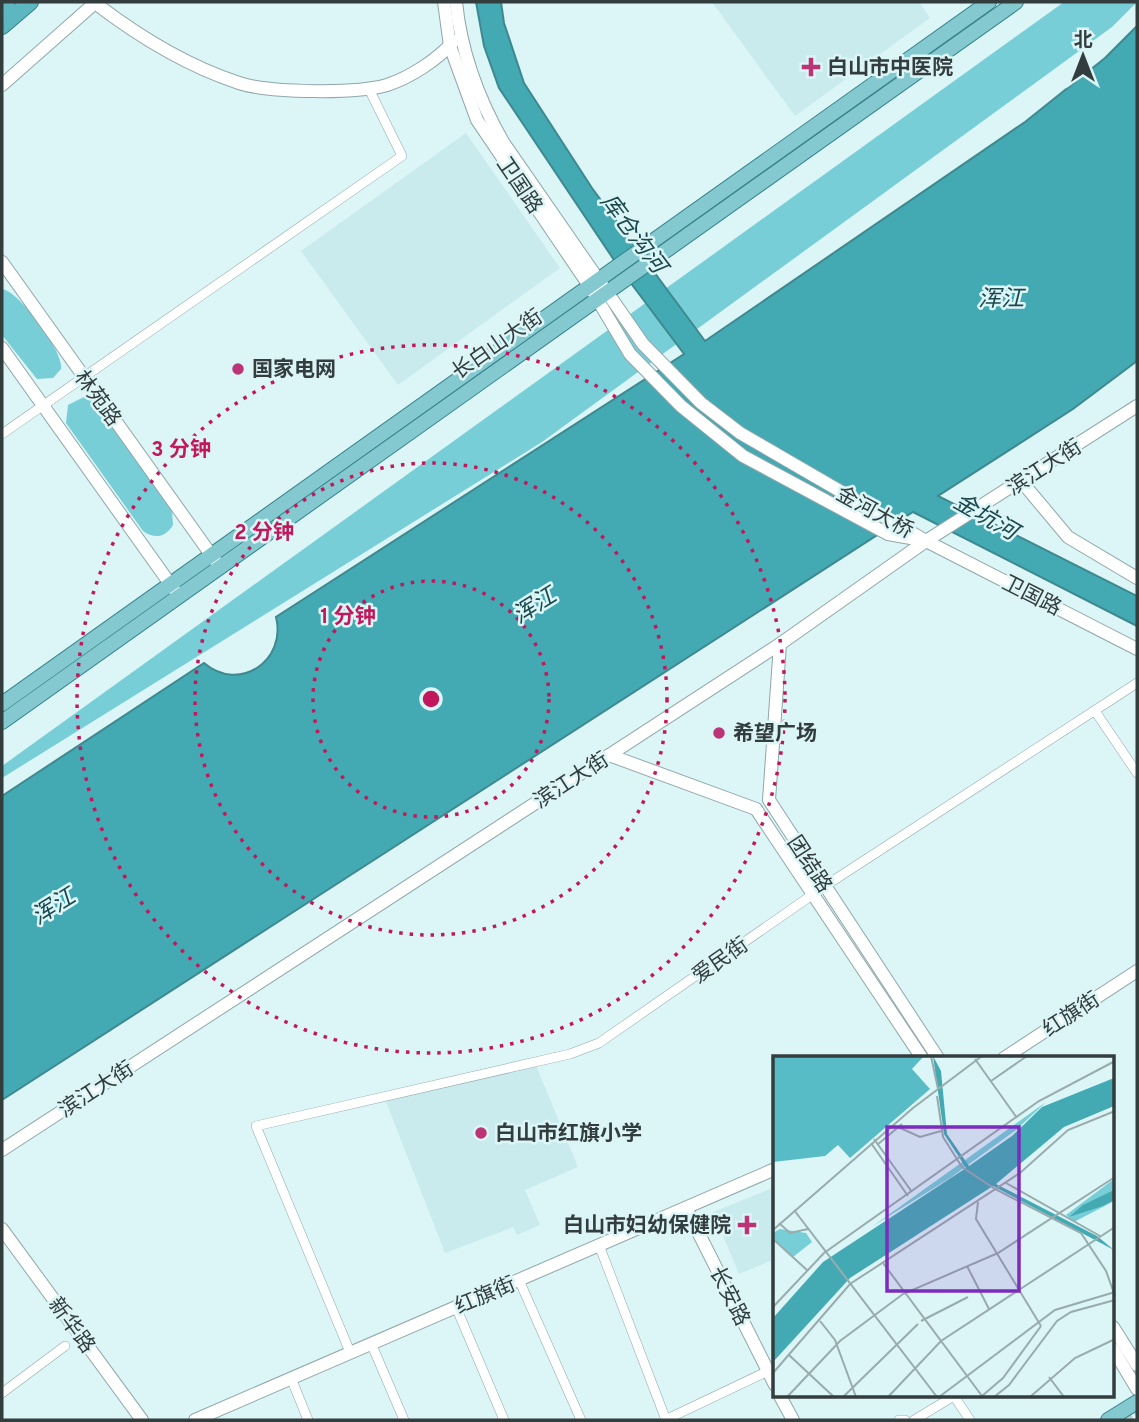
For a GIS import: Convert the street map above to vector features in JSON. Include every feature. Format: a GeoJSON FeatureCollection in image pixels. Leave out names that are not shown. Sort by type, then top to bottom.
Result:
{"type":"FeatureCollection","features":[{"type":"Feature","properties":{"kind":"highway"},"geometry":{"type":"LineString","coordinates":[[2,6],[7,2]]}},
{"type":"Feature","properties":{"kind":"highway"},"geometry":{"type":"LineString","coordinates":[[2,26],[30,2]]}},
{"type":"Feature","properties":{"kind":"main road","name":"长白山大街"},"geometry":{"type":"LineString","coordinates":[[2,704],[215,561],[598,290],[989,2]]}},
{"type":"Feature","properties":{"kind":"main road","name":"长白山大街"},"geometry":{"type":"LineString","coordinates":[[644,256],[1016,2]]}},
{"type":"Feature","properties":{"kind":"main road","name":"长白山大街"},"geometry":{"type":"LineString","coordinates":[[2,722],[174,589]]}},
{"type":"Feature","properties":{"kind":"main road"},"geometry":{"type":"LineString","coordinates":[[1108,1420],[1137,1402]]}},
{"type":"Feature","properties":{"kind":"street"},"geometry":{"type":"LineString","coordinates":[[2,85],[96,2],[130,30],[240,84],[280,89],[369,89],[412,74],[455,41]]}},
{"type":"Feature","properties":{"kind":"street","name":"卫国路"},"geometry":{"type":"LineString","coordinates":[[444,2],[455,41],[503,142],[598,290],[630,354]]}},
{"type":"Feature","properties":{"kind":"street","name":"卫国路"},"geometry":{"type":"LineString","coordinates":[[455,41],[456,2]]}},
{"type":"Feature","properties":{"kind":"street"},"geometry":{"type":"LineString","coordinates":[[2,434],[41,404],[402,156],[369,89]]}},
{"type":"Feature","properties":{"kind":"street","name":"林苑路"},"geometry":{"type":"LineString","coordinates":[[2,262],[215,561]]}},
{"type":"Feature","properties":{"kind":"street","name":"卫国路"},"geometry":{"type":"LineString","coordinates":[[598,290],[643,344]]}},
{"type":"Feature","properties":{"kind":"street","name":"金河大桥"},"geometry":{"type":"LineString","coordinates":[[643,344],[701,403],[740,433],[805,472],[907,527],[926,541]]}},
{"type":"Feature","properties":{"kind":"street"},"geometry":{"type":"LineString","coordinates":[[2,348],[174,589]]}},
{"type":"Feature","properties":{"kind":"street","name":"金河大桥"},"geometry":{"type":"LineString","coordinates":[[630,354],[681,406],[743,456],[888,534],[926,541]]}},
{"type":"Feature","properties":{"kind":"street","name":"滨江大街"},"geometry":{"type":"LineString","coordinates":[[2,1150],[780,644],[926,541],[1137,406]]}},
{"type":"Feature","properties":{"kind":"street"},"geometry":{"type":"LineString","coordinates":[[1022,482],[1068,537],[1137,578]]}},
{"type":"Feature","properties":{"kind":"street","name":"卫国路"},"geometry":{"type":"LineString","coordinates":[[926,541],[1137,649]]}},
{"type":"Feature","properties":{"kind":"street"},"geometry":{"type":"LineString","coordinates":[[609,755],[756,808],[768,800],[780,644]]}},
{"type":"Feature","properties":{"kind":"street","name":"爱民街"},"geometry":{"type":"LineString","coordinates":[[350,1352],[256,1126],[417,1086],[545,1059],[599,1043],[820,890],[1137,684]]}},
{"type":"Feature","properties":{"kind":"street"},"geometry":{"type":"LineString","coordinates":[[1095,710],[1137,773]]}},
{"type":"Feature","properties":{"kind":"street","name":"团结路"},"geometry":{"type":"LineString","coordinates":[[768,800],[921,1056]]}},
{"type":"Feature","properties":{"kind":"street","name":"团结路"},"geometry":{"type":"LineString","coordinates":[[756,808],[820,890],[937,1056]]}},
{"type":"Feature","properties":{"kind":"street","name":"红旗街"},"geometry":{"type":"LineString","coordinates":[[1007,1056],[1137,971]]}},
{"type":"Feature","properties":{"kind":"street","name":"红旗街"},"geometry":{"type":"LineString","coordinates":[[195,1420],[773,1170]]}},
{"type":"Feature","properties":{"kind":"street","name":"长安路"},"geometry":{"type":"LineString","coordinates":[[686,1208],[773,1381]]}},
{"type":"Feature","properties":{"kind":"street","name":"新华路"},"geometry":{"type":"LineString","coordinates":[[2,1229],[142,1420]]}},
{"type":"Feature","properties":{"kind":"street"},"geometry":{"type":"LineString","coordinates":[[599,1245],[666,1420],[768,1371]]}},
{"type":"Feature","properties":{"kind":"street"},"geometry":{"type":"LineString","coordinates":[[519,1280],[581,1420]]}},
{"type":"Feature","properties":{"kind":"street"},"geometry":{"type":"LineString","coordinates":[[456,1307],[504,1420]]}},
{"type":"Feature","properties":{"kind":"street"},"geometry":{"type":"LineString","coordinates":[[1114,1329],[1137,1365]]}},
{"type":"Feature","properties":{"kind":"street"},"geometry":{"type":"LineString","coordinates":[[371,1343],[404,1420]]}},
{"type":"Feature","properties":{"kind":"street"},"geometry":{"type":"LineString","coordinates":[[2,1393],[65,1346]]}},
{"type":"Feature","properties":{"kind":"street"},"geometry":{"type":"LineString","coordinates":[[1114,1351],[1137,1389]]}},
{"type":"Feature","properties":{"kind":"street"},"geometry":{"type":"LineString","coordinates":[[290,1378],[308,1420]]}},
{"type":"Feature","properties":{"kind":"street"},"geometry":{"type":"LineString","coordinates":[[781,1398],[793,1420]]}},
{"type":"Feature","properties":{"kind":"street"},"geometry":{"type":"LineString","coordinates":[[914,1420],[951,1398]]}},
{"type":"Feature","properties":{"kind":"street"},"geometry":{"type":"LineString","coordinates":[[955,1398],[970,1420]]}},
{"type":"Feature","properties":{"kind":"street"},"geometry":{"type":"LineString","coordinates":[[899,1420],[905,1420]]}},
{"type":"Feature","properties":{"kind":"shaded area","name":"白山市中医院"},"geometry":{"type":"Polygon","coordinates":[[[712,2],[919,2],[930,18],[795,116],[712,2]]]}},
{"type":"Feature","properties":{"kind":"shaded area"},"geometry":{"type":"Polygon","coordinates":[[[1064,2],[1137,2],[1112,27],[542,442],[2,778],[2,766],[1064,2]]]}},
{"type":"Feature","properties":{"kind":"shaded area"},"geometry":{"type":"Polygon","coordinates":[[[466,133],[560,268],[398,385],[301,251],[466,133]]]}},
{"type":"Feature","properties":{"kind":"shaded area"},"geometry":{"type":"Polygon","coordinates":[[[2,289],[19,300],[48,337],[61,369],[53,378],[37,379],[2,335],[2,289]]]}},
{"type":"Feature","properties":{"kind":"shaded area"},"geometry":{"type":"Polygon","coordinates":[[[84,397],[96,402],[172,511],[173,525],[163,535],[155,536],[143,531],[66,423],[68,405],[84,397]]]}},
{"type":"Feature","properties":{"kind":"shaded area","name":"白山市红旗小学"},"geometry":{"type":"Polygon","coordinates":[[[535,1063],[578,1167],[525,1190],[540,1225],[517,1235],[513,1227],[445,1253],[385,1099],[535,1063]]]}},
{"type":"Feature","properties":{"kind":"shaded area","name":"白山市妇幼保健院"},"geometry":{"type":"Polygon","coordinates":[[[773,1188],[773,1260],[739,1274],[713,1212],[773,1188]]]}},
{"type":"Feature","properties":{"kind":"water","name":"浑江"},"geometry":{"type":"Polygon","coordinates":[[[476,2],[501,2],[504,23],[524,83],[592,188],[705,341],[1025,122],[1105,58],[1137,26],[1137,361],[1073,409],[938,496],[1137,596],[1137,626],[913,512],[2,1100],[2,796],[204,663],[232,675],[257,668],[267,659],[274,647],[278,633],[276,617],[684,354],[618,266],[499,88],[484,46],[476,2]]]}},
{"type":"Feature","properties":{"kind":"tunnel"},"geometry":{"type":"LineString","coordinates":[[1114,1340],[1122,1352]]}},
{"type":"Feature","properties":{"kind":"tunnel"},"geometry":{"type":"LineString","coordinates":[[1128,1362],[1137,1376]]}},
{"type":"Feature","properties":{"kind":"tunnel"},"geometry":{"type":"LineString","coordinates":[[1126,1420],[1137,1413]]}},
{"type":"Feature","properties":{"kind":"place","name":"白山市中医院"},"geometry":{"type":"Point","coordinates":[811,67]}},
{"type":"Feature","properties":{"kind":"place","name":"国家电网"},"geometry":{"type":"Point","coordinates":[238,369]}},
{"type":"Feature","properties":{"kind":"place","name":"希望广场"},"geometry":{"type":"Point","coordinates":[719,733]}},
{"type":"Feature","properties":{"kind":"place","name":"白山市红旗小学"},"geometry":{"type":"Point","coordinates":[481,1133]}},
{"type":"Feature","properties":{"kind":"place","name":"白山市妇幼保健院"},"geometry":{"type":"Point","coordinates":[747,1225]}},
{"type":"Feature","properties":{"kind":"water label","name":"库仓沟河"},"geometry":{"type":"Point","coordinates":[634,233]}},
{"type":"Feature","properties":{"kind":"water label","name":"金坑河"},"geometry":{"type":"Point","coordinates":[986,516]}}]}
